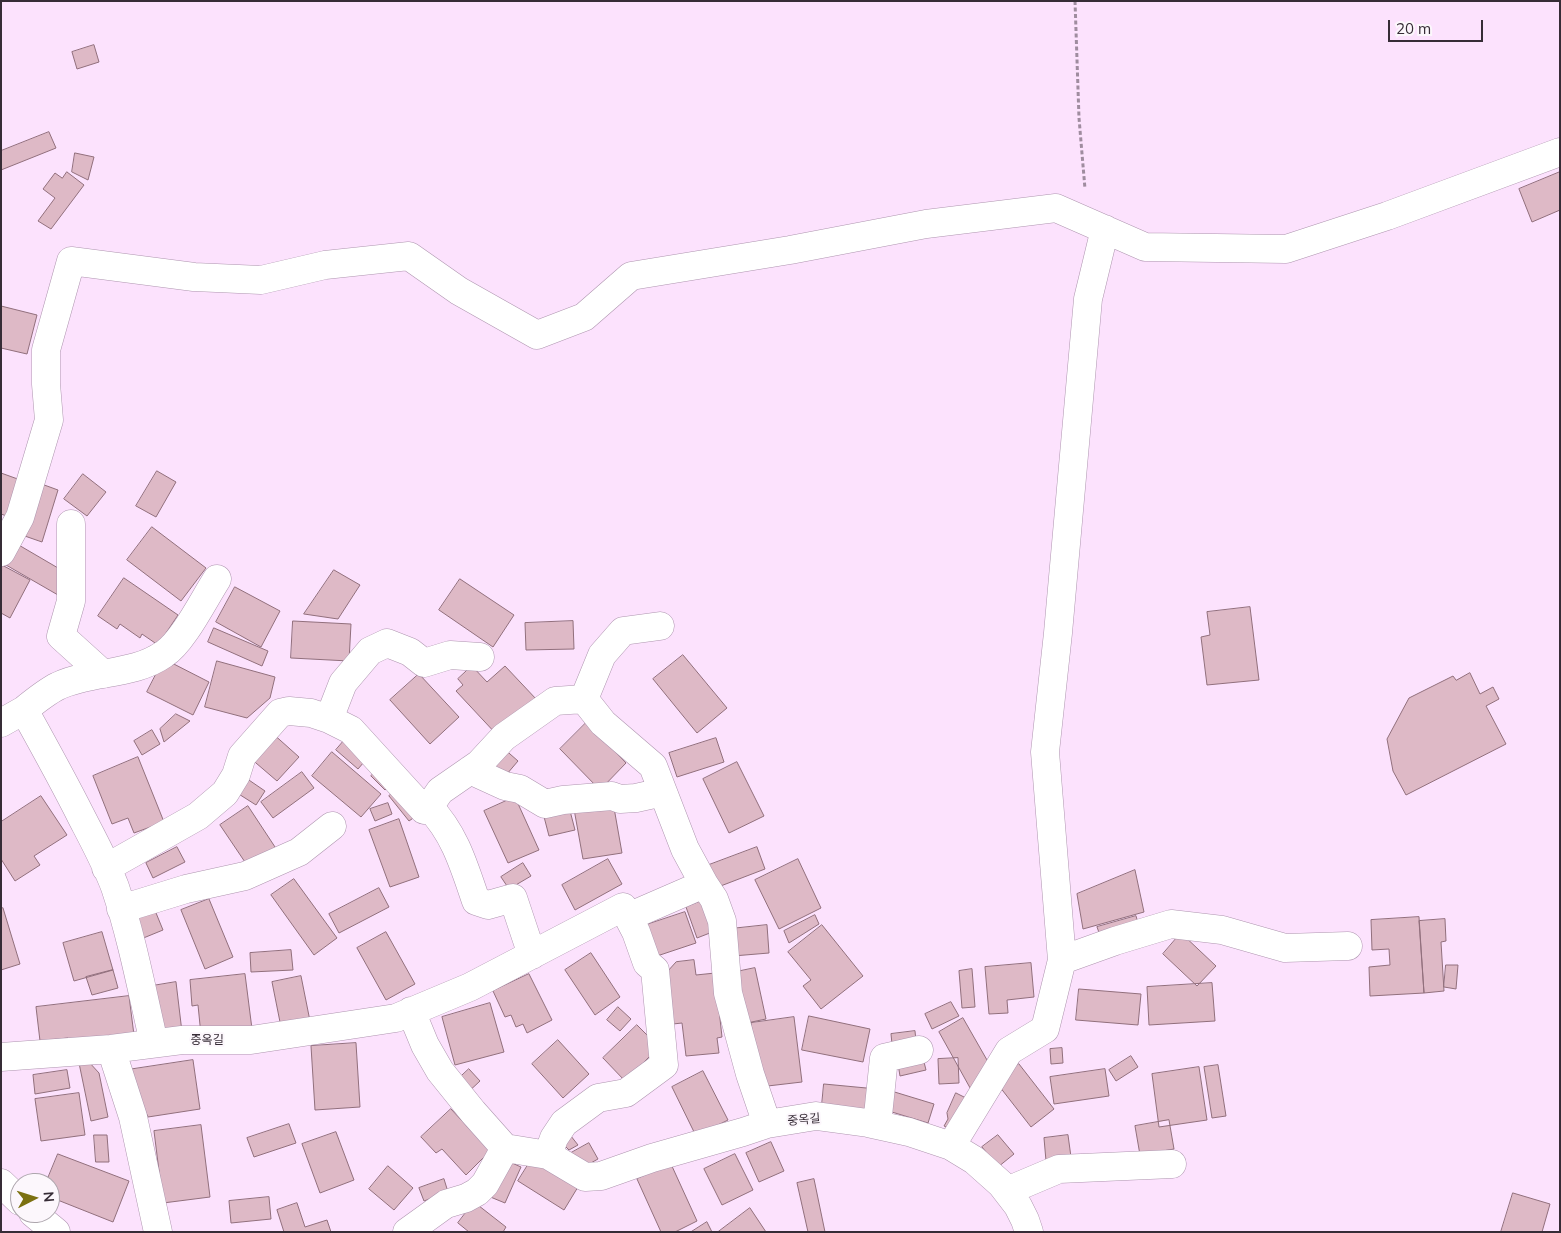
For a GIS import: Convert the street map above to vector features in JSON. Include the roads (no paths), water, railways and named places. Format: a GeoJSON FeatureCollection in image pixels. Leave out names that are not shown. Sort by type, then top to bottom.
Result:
{"type":"FeatureCollection","features":[{"type":"Feature","properties":{"kind":"street"},"geometry":{"type":"LineString","coordinates":[[1,552],[20,517],[49,420],[46,350],[71,261],[194,277],[261,280],[325,265],[409,256],[459,291],[537,335],[584,317],[630,276],[772,253],[926,224],[1056,208],[1145,247],[1286,248],[1387,216],[1560,152]]}},
{"type":"Feature","properties":{"kind":"street"},"geometry":{"type":"LineString","coordinates":[[951,1146],[1008,1051],[1045,1029],[1062,960],[1045,752],[1096,226]]}},
{"type":"Feature","properties":{"kind":"street"},"geometry":{"type":"LineString","coordinates":[[71,524],[71,601],[61,636],[103,674]]}},
{"type":"Feature","properties":{"kind":"street"},"geometry":{"type":"LineString","coordinates":[[154,1043],[120,908],[106,868],[62,779],[13,716],[58,686],[146,664],[166,653],[180,637],[217,579]]}},
{"type":"Feature","properties":{"kind":"street"},"geometry":{"type":"LineString","coordinates":[[584,699],[602,655],[623,631],[660,626]]}},
{"type":"Feature","properties":{"kind":"street"},"geometry":{"type":"LineString","coordinates":[[329,719],[343,683],[370,650],[387,643],[410,652],[424,663],[450,655],[480,657]]}},
{"type":"Feature","properties":{"kind":"street"},"geometry":{"type":"LineString","coordinates":[[106,868],[198,816],[225,793],[236,775],[242,756],[280,713],[289,711],[311,713],[329,719],[351,730],[424,810],[429,807],[440,791],[479,764],[504,737],[555,700],[584,699]]}},
{"type":"Feature","properties":{"kind":"street"},"geometry":{"type":"LineString","coordinates":[[584,699],[603,723],[654,766],[685,849],[714,899],[722,921],[728,993],[750,1074],[767,1124]]}},
{"type":"Feature","properties":{"kind":"street"},"geometry":{"type":"LineString","coordinates":[[470,770],[505,786],[520,789],[545,804],[563,800],[612,796],[620,799],[636,798],[663,792]]}},
{"type":"Feature","properties":{"kind":"street"},"geometry":{"type":"LineString","coordinates":[[429,807],[441,820],[452,837],[476,901],[488,905],[513,898],[532,955]]}},
{"type":"Feature","properties":{"kind":"street"},"geometry":{"type":"LineString","coordinates":[[120,908],[186,889],[245,876],[299,852],[332,826]]}},
{"type":"Feature","properties":{"kind":"street","name":"중옥길"},"geometry":{"type":"LineString","coordinates":[[1,1057],[111,1049],[182,1040],[251,1040],[396,1018],[470,987],[532,955],[625,912],[704,884]]}},
{"type":"Feature","properties":{"kind":"street"},"geometry":{"type":"LineString","coordinates":[[548,1155],[554,1138],[564,1123],[598,1098],[626,1093],[664,1065],[655,970],[647,963],[636,932],[625,912]]}},
{"type":"Feature","properties":{"kind":"street"},"geometry":{"type":"LineString","coordinates":[[1062,960],[1171,924],[1222,930],[1285,948],[1348,946]]}},
{"type":"Feature","properties":{"kind":"street"},"geometry":{"type":"LineString","coordinates":[[407,1232],[446,1204],[466,1198],[477,1192],[485,1184],[505,1148],[440,1071],[425,1045],[411,1011]]}},
{"type":"Feature","properties":{"kind":"street"},"geometry":{"type":"LineString","coordinates":[[111,1049],[134,1117],[158,1232]]}},
{"type":"Feature","properties":{"kind":"street"},"geometry":{"type":"LineString","coordinates":[[877,1125],[884,1058],[919,1050]]}},
{"type":"Feature","properties":{"kind":"street","name":"중옥길"},"geometry":{"type":"LineString","coordinates":[[505,1148],[548,1155],[586,1177],[601,1176],[652,1158],[767,1124],[816,1116],[877,1125],[909,1132],[951,1146],[974,1160],[1001,1184],[1018,1206],[1026,1220],[1029,1232]]}},
{"type":"Feature","properties":{"kind":"street"},"geometry":{"type":"LineString","coordinates":[[1006,1191],[1059,1169],[1172,1164]]}},
{"type":"Feature","properties":{"kind":"street"},"geometry":{"type":"LineString","coordinates":[[45,1223],[56,1232]]}}]}
